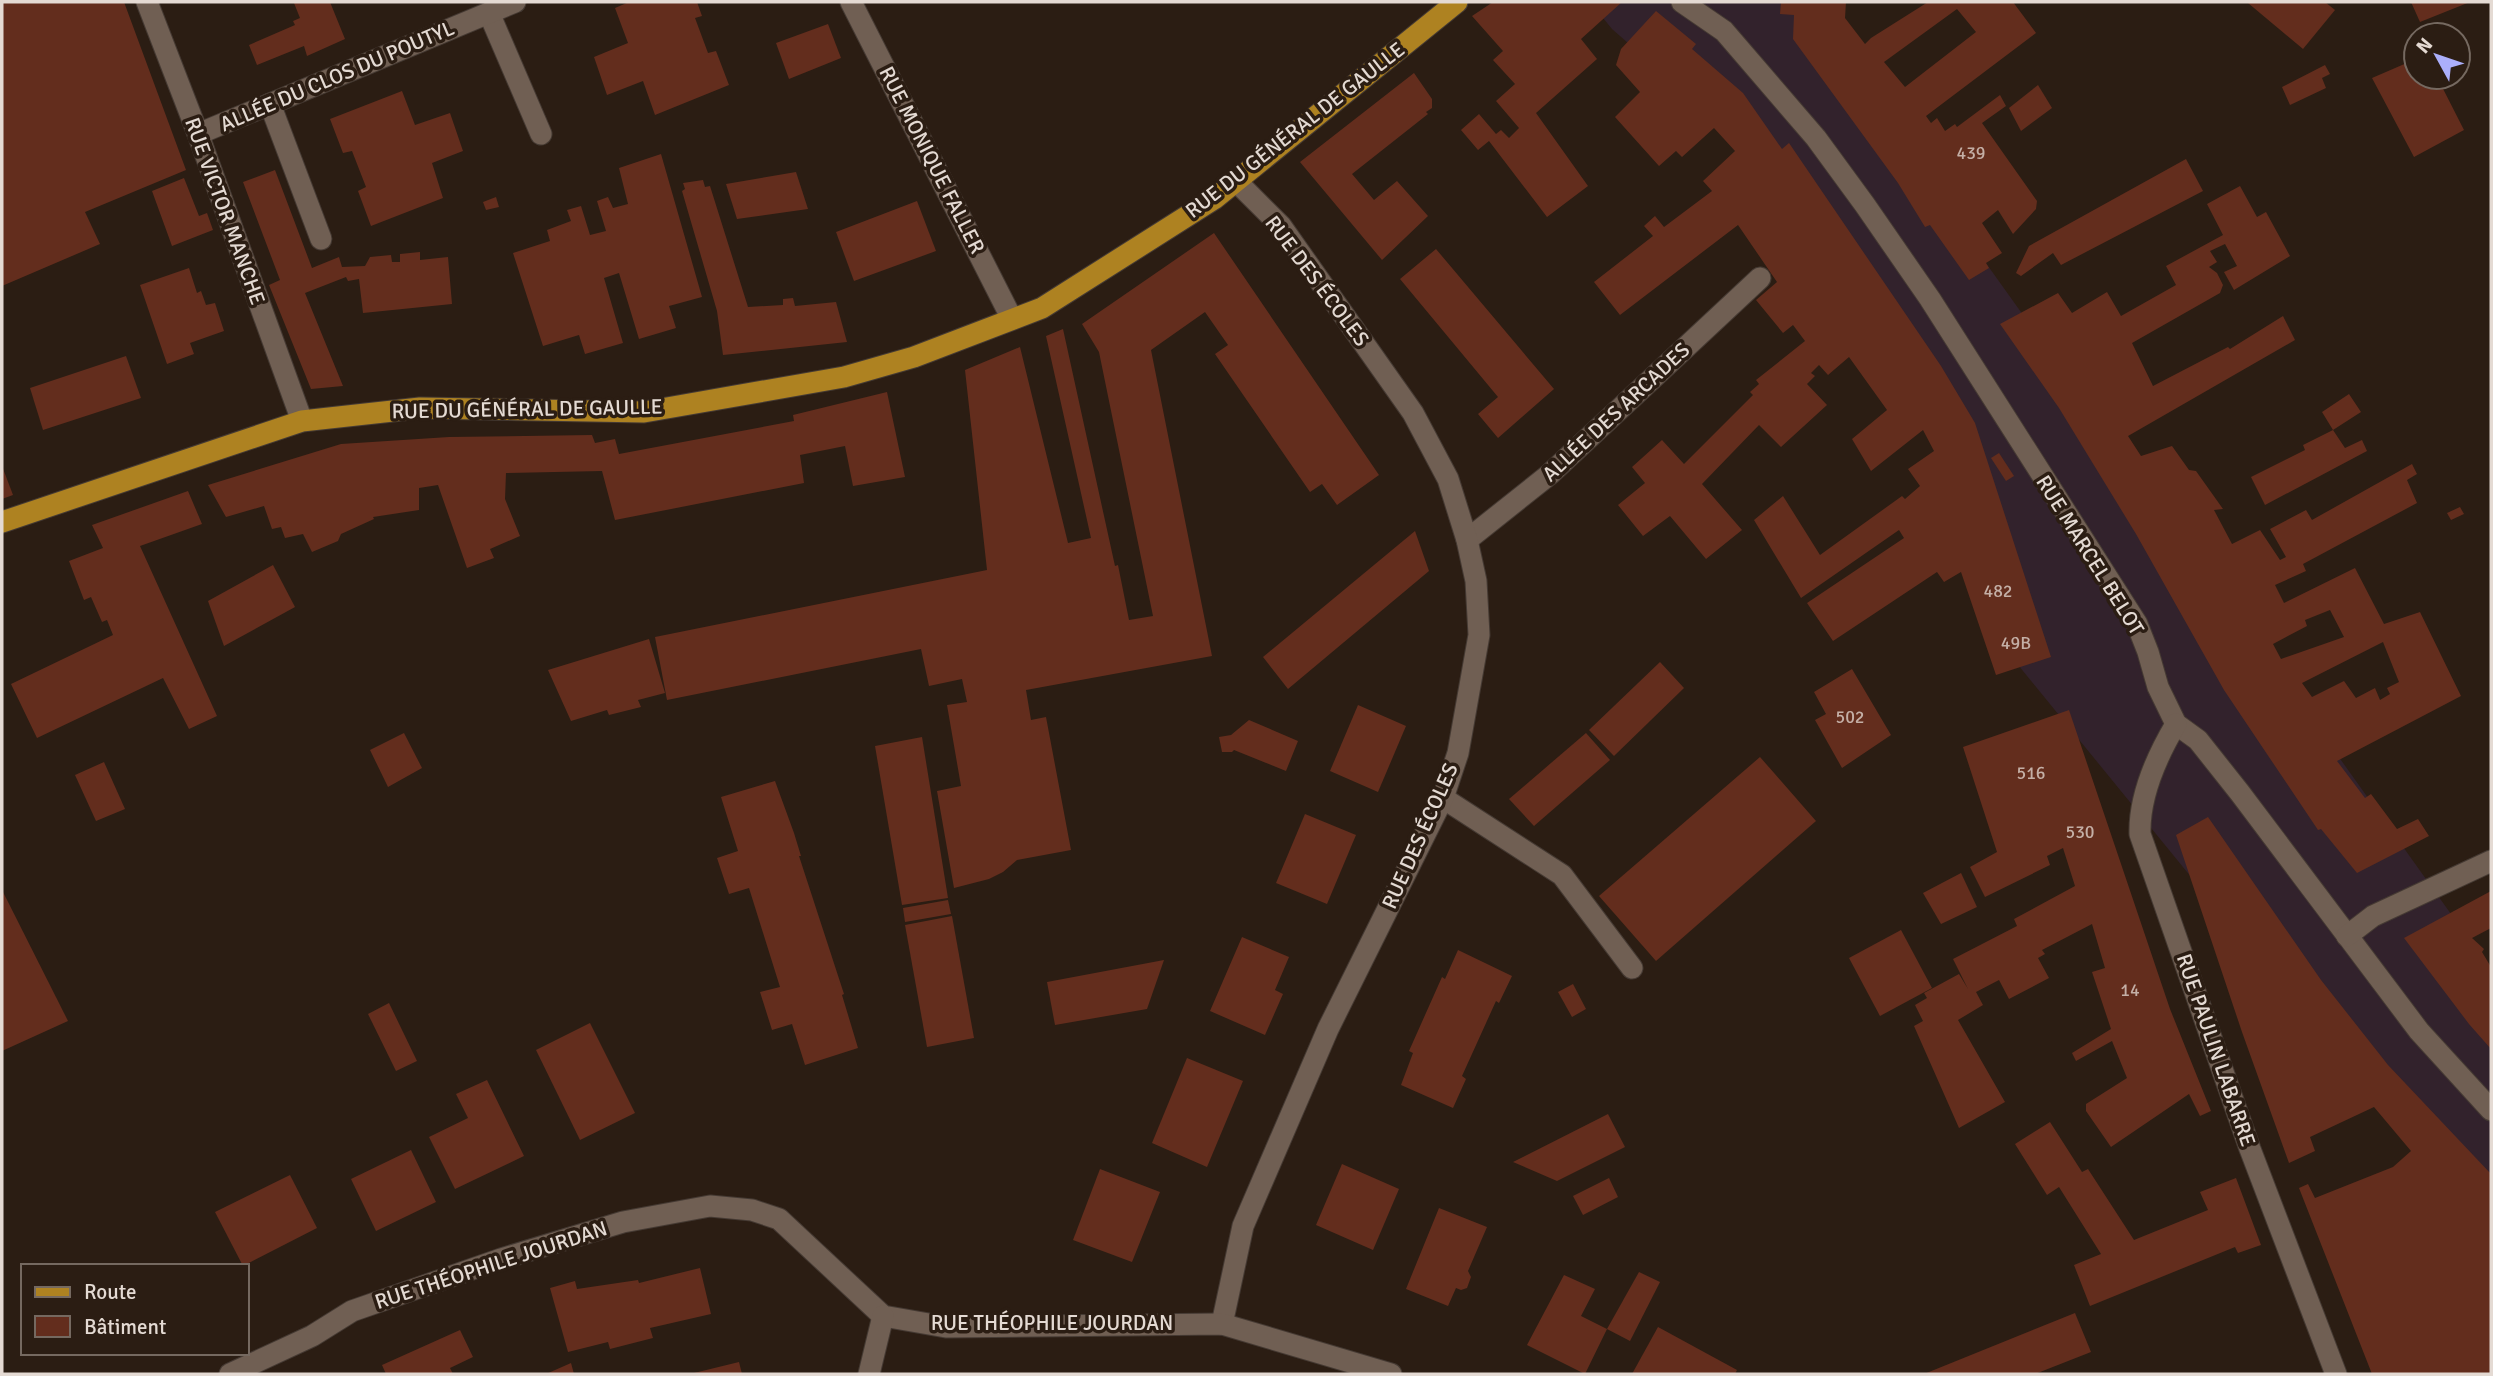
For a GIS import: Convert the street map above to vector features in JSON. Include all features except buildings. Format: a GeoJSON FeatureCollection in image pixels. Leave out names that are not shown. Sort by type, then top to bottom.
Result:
{"type":"FeatureCollection","features":[{"type":"Feature","properties":{"kind":"main road","name":"RUE DU GÉNÉRAL DE GAULLE"},"geometry":{"type":"LineString","coordinates":[[2,522],[302,421],[420,408],[644,412],[844,377],[914,357],[1042,308],[1214,199],[1457,2]]}},
{"type":"Feature","properties":{"kind":"street","name":"RUE VICTOR MANCHE"},"geometry":{"type":"LineString","coordinates":[[147,2],[302,421]]}},
{"type":"Feature","properties":{"kind":"street","name":"ALLÉE DU CLOS DU POUTYL"},"geometry":{"type":"LineString","coordinates":[[198,134],[515,2]]}},
{"type":"Feature","properties":{"kind":"street","name":"RUE MONIQUE FALLER"},"geometry":{"type":"LineString","coordinates":[[851,2],[1012,319]]}},
{"type":"Feature","properties":{"kind":"street","name":"RUE MARCEL BELOT"},"geometry":{"type":"LineString","coordinates":[[1682,2],[1724,31],[1816,138],[1930,299],[2137,625],[2158,687],[2176,724],[2198,740],[2241,793],[2419,1031],[2491,1110]]}},
{"type":"Feature","properties":{"kind":"street"},"geometry":{"type":"LineString","coordinates":[[1705,2],[1724,31]]}},
{"type":"Feature","properties":{"kind":"street"},"geometry":{"type":"LineString","coordinates":[[489,13],[541,134]]}},
{"type":"Feature","properties":{"kind":"street"},"geometry":{"type":"LineString","coordinates":[[270,104],[321,239]]}},
{"type":"Feature","properties":{"kind":"street","name":"RUE DES ÉCOLES"},"geometry":{"type":"LineString","coordinates":[[1222,1324],[1243,1226],[1328,1029],[1443,798],[1458,753],[1479,635],[1476,581],[1467,540],[1448,479],[1413,413],[1281,226],[1236,181]]}},
{"type":"Feature","properties":{"kind":"street","name":"ALLÉE DES ARCADES"},"geometry":{"type":"LineString","coordinates":[[1467,540],[1550,474],[1760,278]]}},
{"type":"Feature","properties":{"kind":"street","name":"RUE PAULIN LABARRE"},"geometry":{"type":"LineString","coordinates":[[2176,724],[2164,745],[2140,813],[2140,834],[2250,1149],[2336,1374]]}},
{"type":"Feature","properties":{"kind":"street"},"geometry":{"type":"LineString","coordinates":[[1443,798],[1562,875],[1632,968]]}},
{"type":"Feature","properties":{"kind":"street"},"geometry":{"type":"LineString","coordinates":[[2347,936],[2373,916],[2491,861]]}},
{"type":"Feature","properties":{"kind":"street","name":"RUE THÉOPHILE JOURDAN"},"geometry":{"type":"LineString","coordinates":[[230,1374],[277,1365],[312,1336],[352,1311],[488,1264],[623,1222],[710,1206],[752,1210],[779,1219],[884,1316],[946,1326],[1222,1324],[1391,1374]]}},
{"type":"Feature","properties":{"kind":"street"},"geometry":{"type":"LineString","coordinates":[[869,1374],[884,1316]]}},
{"type":"Feature","properties":{"kind":"shaded area"},"geometry":{"type":"Polygon","coordinates":[[[1590,2],[1783,2],[1858,84],[2491,970],[2491,1221],[2480,1231],[2014,660],[1954,479],[1774,171],[1612,29],[1590,2]]]}}]}
